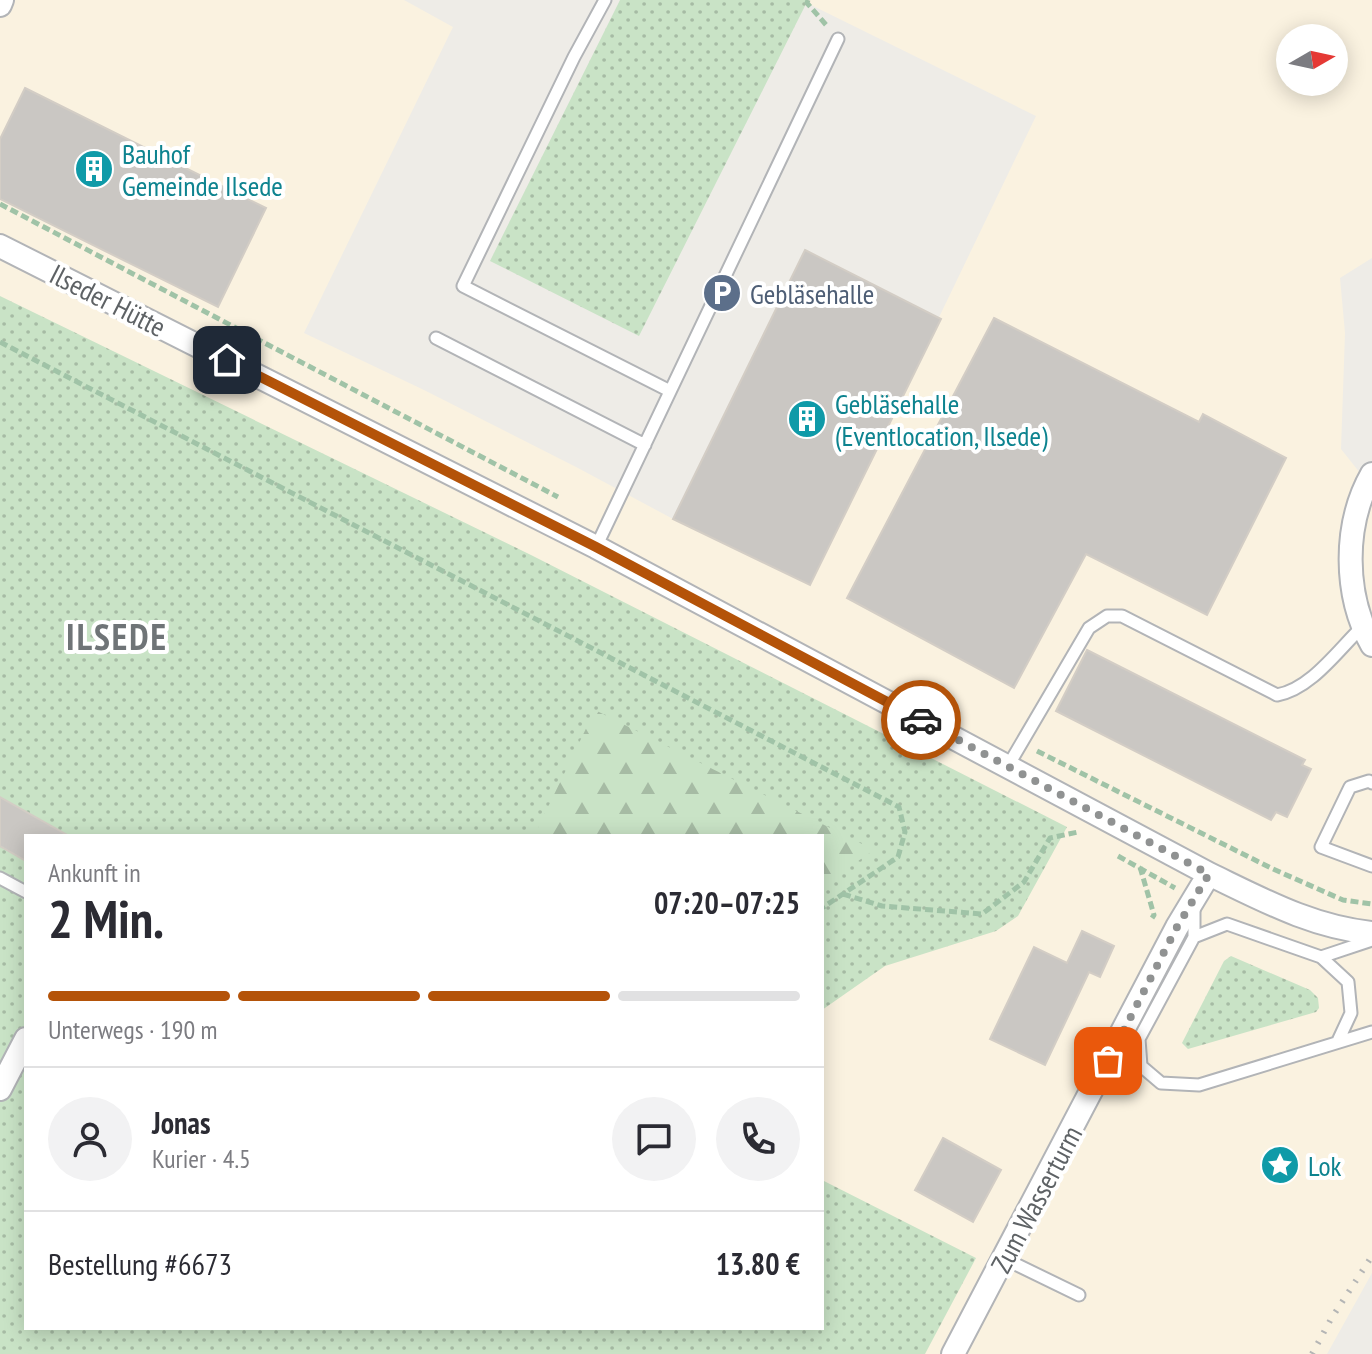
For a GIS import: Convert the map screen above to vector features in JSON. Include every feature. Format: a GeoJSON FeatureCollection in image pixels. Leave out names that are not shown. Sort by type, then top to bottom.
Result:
{"type":"FeatureCollection","features":[{"type":"Feature","properties":{"kind":"street","name":"Ilseder Hütte"},"geometry":{"type":"LineString","coordinates":[[0,246],[596,547],[1209,874],[1298,916],[1341,930],[1372,933]]}},
{"type":"Feature","properties":{"kind":"street"},"geometry":{"type":"LineString","coordinates":[[1367,636],[1354,593],[1350,559],[1355,517],[1372,474]]}},
{"type":"Feature","properties":{"kind":"street","name":"Zum Wasserturm"},"geometry":{"type":"LineString","coordinates":[[953,1354],[1194,897],[1209,874]]}},
{"type":"Feature","properties":{"kind":"street"},"geometry":{"type":"LineString","coordinates":[[0,1089],[24,1043]]}},
{"type":"Feature","properties":{"kind":"lane"},"geometry":{"type":"LineString","coordinates":[[605,0],[574,57],[463,286],[670,391]]}},
{"type":"Feature","properties":{"kind":"lane"},"geometry":{"type":"LineString","coordinates":[[596,547],[838,39]]}},
{"type":"Feature","properties":{"kind":"lane"},"geometry":{"type":"LineString","coordinates":[[436,338],[645,445]]}},
{"type":"Feature","properties":{"kind":"lane"},"geometry":{"type":"LineString","coordinates":[[1008,766],[1089,628],[1107,616],[1122,616],[1277,695],[1289,693],[1302,685],[1367,636]]}},
{"type":"Feature","properties":{"kind":"lane"},"geometry":{"type":"LineString","coordinates":[[1372,783],[1369,781],[1350,787],[1321,847],[1372,866]]}},
{"type":"Feature","properties":{"kind":"lane"},"geometry":{"type":"LineString","coordinates":[[0,878],[24,891]]}},
{"type":"Feature","properties":{"kind":"lane"},"geometry":{"type":"LineString","coordinates":[[1194,897],[1194,937],[1139,1039],[1141,1066],[1161,1083],[1199,1085],[1372,1032]]}},
{"type":"Feature","properties":{"kind":"lane"},"geometry":{"type":"LineString","coordinates":[[1194,937],[1227,924],[1321,957],[1348,982],[1351,1013],[1338,1041]]}},
{"type":"Feature","properties":{"kind":"lane"},"geometry":{"type":"LineString","coordinates":[[1321,957],[1372,940]]}},
{"type":"Feature","properties":{"kind":"lane"},"geometry":{"type":"LineString","coordinates":[[1005,1259],[1079,1295]]}},
{"type":"Feature","properties":{"kind":"path"},"geometry":{"type":"LineString","coordinates":[[808,0],[807,3],[838,39]]}},
{"type":"Feature","properties":{"kind":"path"},"geometry":{"type":"LineString","coordinates":[[0,342],[899,807],[905,832],[898,857],[824,906]]}},
{"type":"Feature","properties":{"kind":"path"},"geometry":{"type":"LineString","coordinates":[[842,893],[882,906],[982,914],[1024,882],[1050,838],[1076,831],[1089,839]]}},
{"type":"Feature","properties":{"kind":"path"},"geometry":{"type":"LineString","coordinates":[[1225,845],[1343,900],[1372,904]]}},
{"type":"Feature","properties":{"kind":"path"},"geometry":{"type":"LineString","coordinates":[[1114,854],[1139,869],[1154,915],[1147,929]]}},
{"type":"Feature","properties":{"kind":"shaded area"},"geometry":{"type":"Polygon","coordinates":[[[0,0],[404,0],[453,27],[304,333],[424,390],[673,519],[810,585],[1036,116],[807,3],[808,0],[1372,0],[1372,258],[1340,278],[1345,333],[1341,449],[1372,488],[1372,1273],[1327,1354],[0,1354],[0,0]]]}},
{"type":"Feature","properties":{"kind":"green space"},"geometry":{"type":"Polygon","coordinates":[[[620,0],[808,0],[639,336],[490,261],[620,0]]]}},
{"type":"Feature","properties":{"kind":"green space"},"geometry":{"type":"Polygon","coordinates":[[[0,296],[531,555],[1067,827],[1018,916],[996,931],[885,966],[824,1009],[824,834],[24,834],[24,1330],[824,1330],[824,1181],[976,1258],[925,1354],[0,1354],[0,296]]]}},
{"type":"Feature","properties":{"kind":"green space"},"geometry":{"type":"Polygon","coordinates":[[[595,710],[874,850],[824,885],[824,834],[535,834],[595,710]]]}},
{"type":"Feature","properties":{"kind":"green space"},"geometry":{"type":"Polygon","coordinates":[[[1231,956],[1310,990],[1318,998],[1319,1008],[1316,1012],[1188,1049],[1182,1043],[1224,961],[1231,956]]]}},
{"type":"Feature","properties":{"kind":"building","name":"Bauhof Gemeinde Ilsede"},"geometry":{"type":"Polygon","coordinates":[[[25,88],[266,208],[218,307],[0,199],[0,139],[25,88]]]}},
{"type":"Feature","properties":{"kind":"building","name":"Gebläsehalle (Eventlocation, Ilsede)"},"geometry":{"type":"Polygon","coordinates":[[[805,250],[941,319],[810,585],[673,519],[805,250]]]}},
{"type":"Feature","properties":{"kind":"building"},"geometry":{"type":"Polygon","coordinates":[[[994,318],[1199,422],[1203,414],[1286,458],[1207,615],[1086,554],[1014,688],[847,598],[994,318]]]}},
{"type":"Feature","properties":{"kind":"building"},"geometry":{"type":"Polygon","coordinates":[[[1087,650],[1305,760],[1302,765],[1311,769],[1287,817],[1276,812],[1271,820],[1056,711],[1087,650]]]}},
{"type":"Feature","properties":{"kind":"building"},"geometry":{"type":"Polygon","coordinates":[[[0,797],[65,834],[24,834],[24,860],[0,846],[0,797]]]}},
{"type":"Feature","properties":{"kind":"building"},"geometry":{"type":"Polygon","coordinates":[[[1082,931],[1114,946],[1100,977],[1089,972],[1045,1065],[990,1039],[1034,947],[1067,963],[1082,931]]]}},
{"type":"Feature","properties":{"kind":"building"},"geometry":{"type":"Polygon","coordinates":[[[943,1138],[1001,1170],[973,1222],[915,1190],[943,1138]]]}},
{"type":"Feature","properties":{"kind":"railway"},"geometry":{"type":"LineString","coordinates":[[1312,1354],[1372,1256]]}},
{"type":"Feature","properties":{"kind":"way so far"},"geometry":{"type":"LineString","coordinates":[[921,720],[1209,874],[1177,927],[1108,1061]]}},
{"type":"Feature","properties":{"kind":"place","name":"Bauhof Gemeinde Ilsede"},"geometry":{"type":"Point","coordinates":[94,169]}},
{"type":"Feature","properties":{"kind":"place","name":"Gebläsehalle"},"geometry":{"type":"Point","coordinates":[722,293]}},
{"type":"Feature","properties":{"kind":"place","name":"Gebläsehalle (Eventlocation, Ilsede)"},"geometry":{"type":"Point","coordinates":[807,419]}},
{"type":"Feature","properties":{"kind":"place","name":"Lok"},"geometry":{"type":"Point","coordinates":[1280,1165]}},
{"type":"Feature","properties":{"kind":"district","name":"ILSEDE"},"geometry":{"type":"Point","coordinates":[117,636]}},
{"type":"Feature","properties":{"kind":"route"},"geometry":{"type":"LineString","coordinates":[[227,360],[596,547],[921,720]]}}]}
